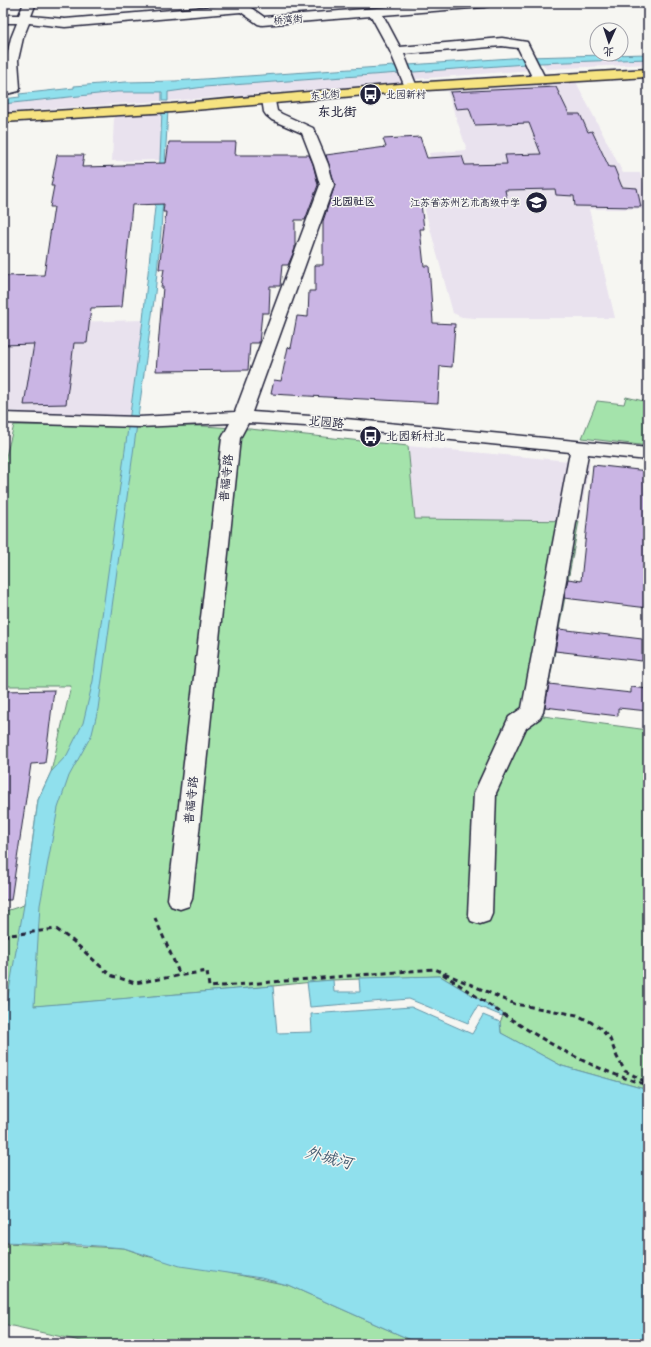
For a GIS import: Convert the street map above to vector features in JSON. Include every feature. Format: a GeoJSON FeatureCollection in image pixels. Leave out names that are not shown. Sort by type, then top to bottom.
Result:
{"type":"FeatureCollection","features":[{"type":"Feature","properties":{"kind":"main road","name":"东北街"},"geometry":{"type":"LineString","coordinates":[[3,118],[171,108],[411,87],[648,73]]}},
{"type":"Feature","properties":{"kind":"street"},"geometry":{"type":"LineString","coordinates":[[3,91],[14,88],[12,60],[17,38],[30,3]]}},
{"type":"Feature","properties":{"kind":"street","name":"桥湾街"},"geometry":{"type":"LineString","coordinates":[[3,19],[24,19],[65,23],[241,6],[262,21],[484,3]]}},
{"type":"Feature","properties":{"kind":"street"},"geometry":{"type":"LineString","coordinates":[[375,12],[396,51],[411,87]]}},
{"type":"Feature","properties":{"kind":"street"},"geometry":{"type":"LineString","coordinates":[[396,51],[502,42],[523,45],[540,80]]}},
{"type":"Feature","properties":{"kind":"street","name":"普福寺路"},"geometry":{"type":"LineString","coordinates":[[180,899],[231,438],[242,417],[327,185],[322,164],[308,131],[277,117],[271,112],[269,99]]}},
{"type":"Feature","properties":{"kind":"street","name":"北园路"},"geometry":{"type":"LineString","coordinates":[[3,418],[133,422],[242,417],[325,422],[648,454]]}},
{"type":"Feature","properties":{"kind":"street"},"geometry":{"type":"LineString","coordinates":[[480,914],[485,793],[517,723],[532,712],[580,447]]}},
{"type":"Feature","properties":{"kind":"path"},"geometry":{"type":"LineString","coordinates":[[155,918],[180,975]]}},
{"type":"Feature","properties":{"kind":"path"},"geometry":{"type":"LineString","coordinates":[[3,936],[56,929],[72,941],[110,975],[135,983],[207,971],[209,987],[436,969],[515,1004],[577,1015],[589,1020],[600,1028],[610,1039],[617,1057],[625,1071],[648,1084]]}},
{"type":"Feature","properties":{"kind":"path"},"geometry":{"type":"LineString","coordinates":[[436,969],[520,1024],[573,1056],[616,1076],[648,1084]]}},
{"type":"Feature","properties":{"kind":"shaded area"},"geometry":{"type":"Polygon","coordinates":[[[648,59],[648,64],[546,69],[542,63],[589,61],[629,62],[629,60],[648,59]]]}},
{"type":"Feature","properties":{"kind":"shaded area"},"geometry":{"type":"Polygon","coordinates":[[[527,64],[531,70],[415,79],[411,72],[527,64]]]}},
{"type":"Feature","properties":{"kind":"shaded area"},"geometry":{"type":"Polygon","coordinates":[[[399,73],[403,83],[168,101],[168,92],[191,88],[399,73]]]}},
{"type":"Feature","properties":{"kind":"shaded area","name":"江苏省苏州艺术高级中学"},"geometry":{"type":"Polygon","coordinates":[[[576,82],[623,173],[640,173],[648,194],[648,209],[589,209],[615,318],[475,318],[462,317],[453,313],[419,188],[439,186],[429,153],[467,150],[447,91],[576,82]]]}},
{"type":"Feature","properties":{"kind":"shaded area"},"geometry":{"type":"Polygon","coordinates":[[[117,92],[162,92],[162,101],[3,112],[3,104],[117,92]]]}},
{"type":"Feature","properties":{"kind":"shaded area"},"geometry":{"type":"Polygon","coordinates":[[[161,113],[160,160],[112,161],[114,117],[161,113]]]}},
{"type":"Feature","properties":{"kind":"shaded area"},"geometry":{"type":"Polygon","coordinates":[[[143,320],[129,418],[3,411],[3,324],[143,320]]]}},
{"type":"Feature","properties":{"kind":"shaded area"},"geometry":{"type":"Polygon","coordinates":[[[408,446],[590,463],[579,521],[415,519],[408,446]]]}},
{"type":"Feature","properties":{"kind":"green space"},"geometry":{"type":"Polygon","coordinates":[[[626,397],[648,402],[648,446],[582,438],[597,401],[624,404],[626,397]]]}},
{"type":"Feature","properties":{"kind":"green space"},"geometry":{"type":"Polygon","coordinates":[[[14,425],[203,426],[250,429],[408,446],[415,519],[579,521],[543,716],[648,730],[648,1090],[562,1066],[501,1033],[500,1022],[504,1014],[440,976],[333,980],[3,1009],[3,912],[24,905],[38,800],[51,772],[71,686],[3,686],[3,468],[14,425]]]}},
{"type":"Feature","properties":{"kind":"green space"},"geometry":{"type":"Polygon","coordinates":[[[3,1243],[124,1248],[146,1256],[288,1285],[420,1344],[94,1344],[3,1324],[3,1243]]]}},
{"type":"Feature","properties":{"kind":"water"},"geometry":{"type":"Polygon","coordinates":[[[629,54],[648,54],[648,59],[629,60],[629,54]]]}},
{"type":"Feature","properties":{"kind":"water"},"geometry":{"type":"Polygon","coordinates":[[[589,55],[589,61],[540,63],[204,87],[168,92],[168,101],[162,101],[162,92],[117,92],[3,104],[3,99],[20,97],[19,94],[74,88],[74,86],[126,82],[175,81],[526,57],[589,55]]]}},
{"type":"Feature","properties":{"kind":"water","name":"外城河"},"geometry":{"type":"Polygon","coordinates":[[[162,110],[168,110],[161,231],[155,293],[98,709],[92,734],[69,776],[58,808],[40,905],[34,1006],[273,986],[277,1033],[312,1032],[311,1014],[411,1007],[472,1034],[483,1015],[500,1022],[501,1033],[562,1066],[648,1090],[648,1344],[420,1344],[288,1285],[261,1278],[180,1266],[124,1248],[3,1242],[3,1009],[6,1008],[24,905],[38,800],[51,772],[67,755],[83,723],[93,681],[143,320],[160,160],[162,110]]]}},
{"type":"Feature","properties":{"kind":"water"},"geometry":{"type":"Polygon","coordinates":[[[440,976],[504,1014],[502,1016],[478,1006],[468,1023],[409,999],[310,1007],[307,982],[333,980],[334,992],[360,992],[359,978],[440,976]]]}},
{"type":"Feature","properties":{"kind":"building"},"geometry":{"type":"Polygon","coordinates":[[[556,87],[569,114],[580,114],[588,132],[592,131],[609,167],[614,167],[622,187],[637,188],[641,207],[575,206],[574,196],[556,195],[555,189],[505,190],[507,200],[455,201],[455,204],[421,204],[424,229],[420,229],[424,266],[429,266],[433,323],[455,324],[452,367],[440,366],[438,403],[271,394],[274,380],[281,381],[288,347],[291,348],[297,316],[308,317],[309,291],[315,291],[315,265],[323,265],[323,221],[335,185],[326,155],[386,147],[383,139],[420,137],[427,158],[462,156],[465,165],[507,164],[505,155],[541,154],[529,123],[475,125],[469,108],[456,109],[450,92],[556,87]]]}},
{"type":"Feature","properties":{"kind":"building"},"geometry":{"type":"Polygon","coordinates":[[[169,142],[236,142],[235,155],[309,155],[313,164],[318,185],[305,220],[295,220],[295,249],[288,265],[282,265],[280,286],[270,286],[269,313],[262,313],[259,343],[250,343],[248,370],[156,371],[163,287],[161,287],[164,269],[159,269],[166,212],[163,212],[164,204],[132,205],[122,307],[91,308],[87,343],[74,343],[66,404],[24,405],[34,344],[3,345],[3,276],[44,275],[54,207],[50,207],[54,186],[51,186],[57,155],[84,155],[82,167],[166,163],[169,142]]]}},
{"type":"Feature","properties":{"kind":"building"},"geometry":{"type":"Polygon","coordinates":[[[593,465],[648,471],[648,608],[564,598],[568,579],[581,581],[593,465]]]}},
{"type":"Feature","properties":{"kind":"building"},"geometry":{"type":"Polygon","coordinates":[[[559,629],[642,639],[642,661],[555,651],[559,629]]]}},
{"type":"Feature","properties":{"kind":"building"},"geometry":{"type":"Polygon","coordinates":[[[549,684],[631,693],[631,687],[648,689],[648,711],[618,708],[618,716],[545,707],[549,684]]]}},
{"type":"Feature","properties":{"kind":"building"},"geometry":{"type":"Polygon","coordinates":[[[54,690],[45,763],[31,764],[11,900],[3,900],[3,691],[54,690]]]}},
{"type":"Feature","properties":{"kind":"place","name":"北园新村"},"geometry":{"type":"Point","coordinates":[371,94]}},
{"type":"Feature","properties":{"kind":"place","name":"江苏省苏州艺术高级中学"},"geometry":{"type":"Point","coordinates":[536,202]}},
{"type":"Feature","properties":{"kind":"place","name":"北园新村北"},"geometry":{"type":"Point","coordinates":[371,436]}},
{"type":"Feature","properties":{"kind":"district","name":"东北街"},"geometry":{"type":"Point","coordinates":[337,111]}},
{"type":"Feature","properties":{"kind":"district","name":"北园社区"},"geometry":{"type":"Point","coordinates":[353,201]}}]}
